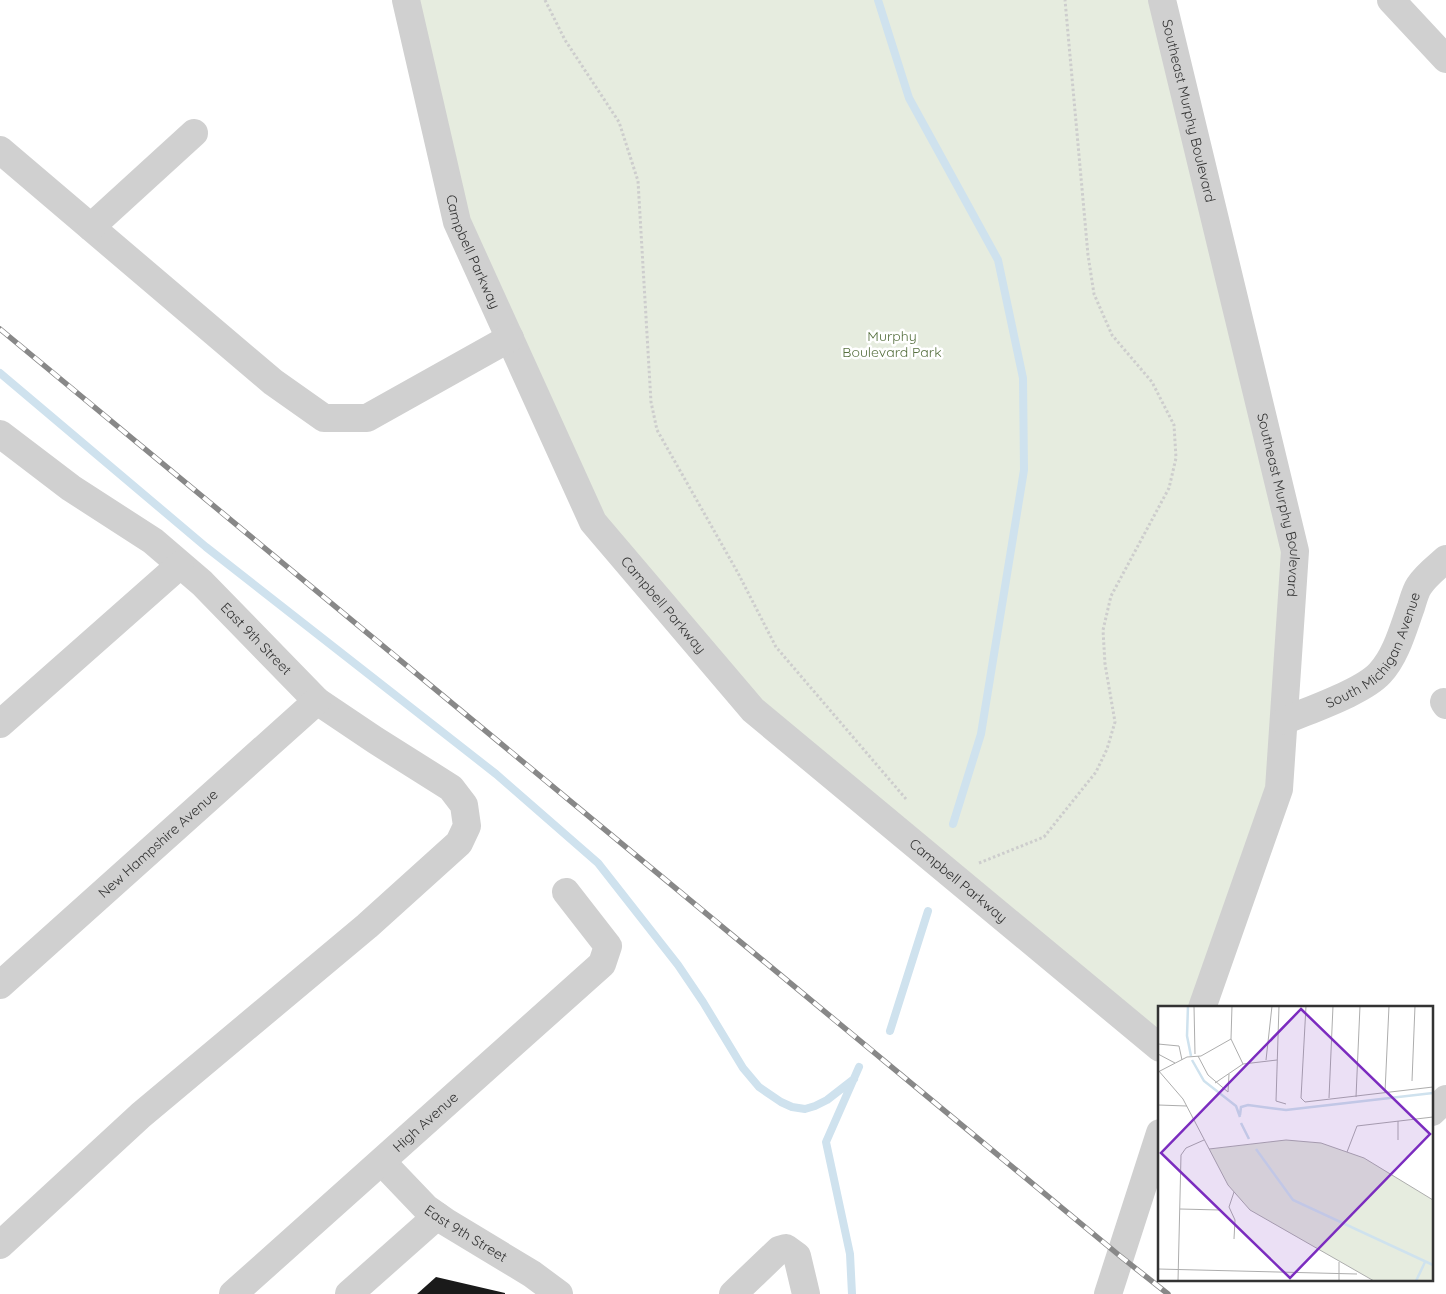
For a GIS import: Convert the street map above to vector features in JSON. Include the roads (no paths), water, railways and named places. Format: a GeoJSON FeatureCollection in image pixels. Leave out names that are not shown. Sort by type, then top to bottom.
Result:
{"type":"FeatureCollection","features":[{"type":"Feature","properties":{"kind":"street","name":"Campbell Parkway"},"geometry":{"type":"LineString","coordinates":[[406,0],[457,222],[593,522],[753,710],[1158,1046]]}},
{"type":"Feature","properties":{"kind":"street","name":"Southeast Murphy Boulevard"},"geometry":{"type":"LineString","coordinates":[[1162,0],[1295,551],[1279,789],[1203,1006]]}},
{"type":"Feature","properties":{"kind":"street"},"geometry":{"type":"LineString","coordinates":[[1391,0],[1445,54]]}},
{"type":"Feature","properties":{"kind":"street"},"geometry":{"type":"LineString","coordinates":[[91,227],[194,133]]}},
{"type":"Feature","properties":{"kind":"street"},"geometry":{"type":"LineString","coordinates":[[0,150],[273,382],[324,418],[367,418],[510,338]]}},
{"type":"Feature","properties":{"kind":"street","name":"East 9th Street"},"geometry":{"type":"LineString","coordinates":[[0,1245],[141,1115],[367,926],[443,858],[458,843],[467,826],[464,805],[451,788],[317,700],[210,590],[153,541],[3,441]]}},
{"type":"Feature","properties":{"kind":"street","name":"South Michigan Avenue"},"geometry":{"type":"LineString","coordinates":[[1284,721],[1355,690],[1370,682],[1381,673],[1390,658],[1418,588],[1446,558]]}},
{"type":"Feature","properties":{"kind":"street"},"geometry":{"type":"LineString","coordinates":[[0,724],[180,564]]}},
{"type":"Feature","properties":{"kind":"street","name":"New Hampshire Avenue"},"geometry":{"type":"LineString","coordinates":[[0,985],[317,700]]}},
{"type":"Feature","properties":{"kind":"street","name":"High Avenue"},"geometry":{"type":"LineString","coordinates":[[233,1294],[602,964],[608,946],[566,892]]}},
{"type":"Feature","properties":{"kind":"street"},"geometry":{"type":"LineString","coordinates":[[1434,1110],[1446,1099]]}},
{"type":"Feature","properties":{"kind":"street"},"geometry":{"type":"LineString","coordinates":[[1108,1294],[1158,1140]]}},
{"type":"Feature","properties":{"kind":"street","name":"East 9th Street"},"geometry":{"type":"LineString","coordinates":[[382,1162],[426,1208],[532,1274],[559,1294]]}},
{"type":"Feature","properties":{"kind":"street"},"geometry":{"type":"LineString","coordinates":[[350,1294],[437,1216]]}},
{"type":"Feature","properties":{"kind":"street"},"geometry":{"type":"LineString","coordinates":[[732,1294],[779,1250],[786,1248],[797,1256],[806,1294]]}},
{"type":"Feature","properties":{"kind":"waterway"},"geometry":{"type":"LineString","coordinates":[[878,0],[909,98],[998,260],[1023,378],[1024,470],[981,734],[953,824]]}},
{"type":"Feature","properties":{"kind":"waterway"},"geometry":{"type":"LineString","coordinates":[[0,373],[206,547],[496,774],[598,863],[678,965],[743,1068],[759,1087],[781,1102],[792,1107],[805,1109],[827,1100],[854,1079]]}},
{"type":"Feature","properties":{"kind":"waterway"},"geometry":{"type":"LineString","coordinates":[[890,1031],[928,911]]}},
{"type":"Feature","properties":{"kind":"waterway"},"geometry":{"type":"LineString","coordinates":[[852,1294],[850,1254],[826,1142],[859,1067]]}},
{"type":"Feature","properties":{"kind":"railway"},"geometry":{"type":"LineString","coordinates":[[0,329],[1168,1294]]}},
{"type":"Feature","properties":{"kind":"park label","name":"Murphy Boulevard Park"},"geometry":{"type":"Point","coordinates":[892,344]}}]}
